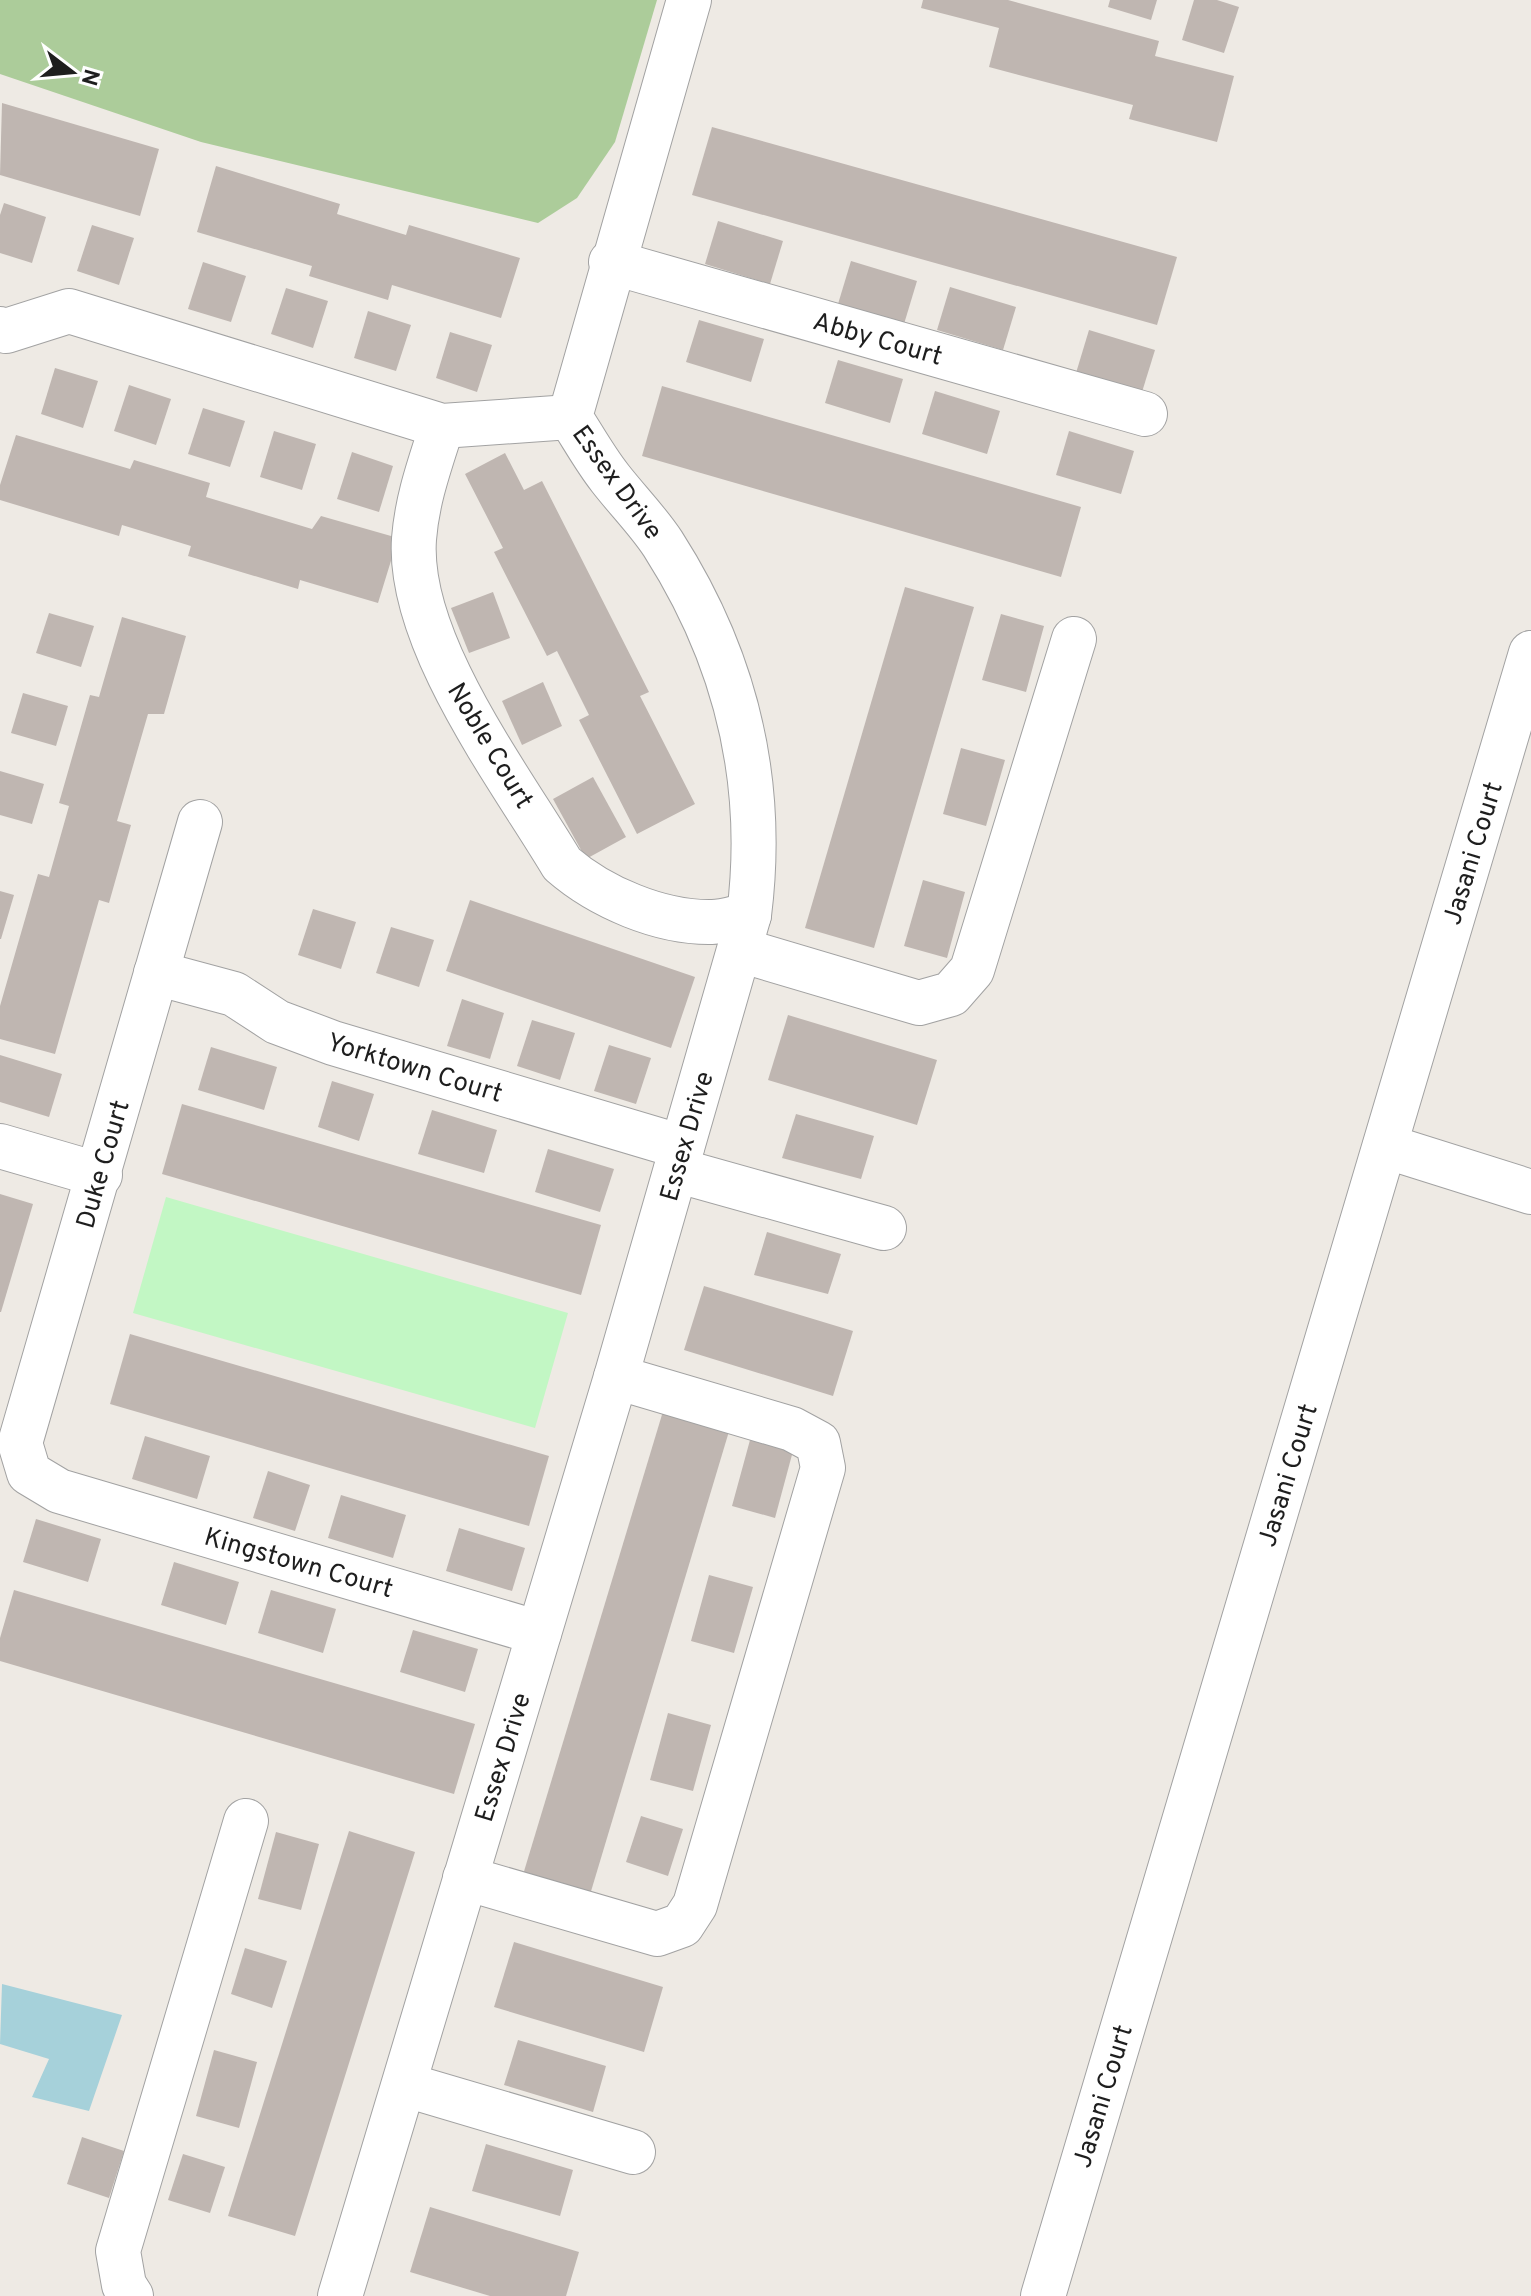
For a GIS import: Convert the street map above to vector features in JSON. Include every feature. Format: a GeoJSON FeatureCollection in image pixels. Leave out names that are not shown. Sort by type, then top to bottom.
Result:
{"type":"FeatureCollection","features":[{"type":"Feature","properties":{"kind":"street","name":"Essex Drive"},"geometry":{"type":"LineString","coordinates":[[343,2295],[745,932],[756,863],[753,791],[740,710],[705,620],[662,543],[608,476],[570,417],[611,262],[689,0]]}},
{"type":"Feature","properties":{"kind":"street","name":"Abby Court"},"geometry":{"type":"LineString","coordinates":[[611,262],[1145,414]]}},
{"type":"Feature","properties":{"kind":"street"},"geometry":{"type":"LineString","coordinates":[[2,337],[69,311],[442,426],[570,417]]}},
{"type":"Feature","properties":{"kind":"street","name":"Noble Court"},"geometry":{"type":"LineString","coordinates":[[442,426],[419,495],[414,542],[419,599],[450,677],[562,864],[587,886],[670,918],[713,922],[745,932]]}},
{"type":"Feature","properties":{"kind":"street"},"geometry":{"type":"LineString","coordinates":[[745,932],[919,1003],[951,994],[972,970],[1074,639]]}},
{"type":"Feature","properties":{"kind":"street","name":"Jasani Court"},"geometry":{"type":"LineString","coordinates":[[1043,2296],[1531,653]]}},
{"type":"Feature","properties":{"kind":"street","name":"Duke Court"},"geometry":{"type":"LineString","coordinates":[[59,1491],[29,1473],[20,1443],[200,822]]}},
{"type":"Feature","properties":{"kind":"street","name":"Yorktown Court"},"geometry":{"type":"LineString","coordinates":[[156,973],[234,994],[277,1022],[333,1043],[884,1228]]}},
{"type":"Feature","properties":{"kind":"street"},"geometry":{"type":"LineString","coordinates":[[0,1146],[100,1175]]}},
{"type":"Feature","properties":{"kind":"street"},"geometry":{"type":"LineString","coordinates":[[1385,1146],[1531,1192]]}},
{"type":"Feature","properties":{"kind":"street"},"geometry":{"type":"LineString","coordinates":[[465,1878],[657,1934],[682,1925],[695,1905],[823,1468],[818,1443],[792,1429],[616,1377]]}},
{"type":"Feature","properties":{"kind":"street","name":"Kingstown Court"},"geometry":{"type":"LineString","coordinates":[[59,1491],[539,1633]]}},
{"type":"Feature","properties":{"kind":"street"},"geometry":{"type":"LineString","coordinates":[[131,2296],[124,2285],[118,2251],[246,1821]]}},
{"type":"Feature","properties":{"kind":"street"},"geometry":{"type":"LineString","coordinates":[[406,2085],[633,2152]]}},
{"type":"Feature","properties":{"kind":"green space"},"geometry":{"type":"Polygon","coordinates":[[[0,0],[657,0],[615,142],[577,198],[538,223],[201,142],[0,74],[0,0]]]}},
{"type":"Feature","properties":{"kind":"green space"},"geometry":{"type":"Polygon","coordinates":[[[166,1197],[568,1313],[535,1428],[133,1313],[166,1197]]]}},
{"type":"Feature","properties":{"kind":"water"},"geometry":{"type":"Polygon","coordinates":[[[2,1984],[122,2015],[89,2111],[32,2097],[49,2059],[0,2044],[2,1984]]]}},
{"type":"Feature","properties":{"kind":"building"},"geometry":{"type":"Polygon","coordinates":[[[923,0],[1008,0],[1159,41],[1155,56],[1234,76],[1217,142],[1129,119],[1133,105],[989,67],[999,28],[921,8],[923,0]]]}},
{"type":"Feature","properties":{"kind":"building"},"geometry":{"type":"Polygon","coordinates":[[[1110,0],[1157,0],[1151,20],[1108,7],[1110,0]]]}},
{"type":"Feature","properties":{"kind":"building"},"geometry":{"type":"Polygon","coordinates":[[[1194,0],[1217,0],[1239,7],[1224,53],[1182,40],[1194,0]]]}},
{"type":"Feature","properties":{"kind":"building"},"geometry":{"type":"Polygon","coordinates":[[[2,103],[159,149],[140,216],[0,175],[2,103]]]}},
{"type":"Feature","properties":{"kind":"building"},"geometry":{"type":"Polygon","coordinates":[[[712,127],[1177,257],[1157,325],[692,195],[712,127]]]}},
{"type":"Feature","properties":{"kind":"building"},"geometry":{"type":"Polygon","coordinates":[[[216,166],[340,204],[337,214],[406,235],[409,225],[520,258],[501,318],[392,285],[388,300],[309,276],[312,266],[197,232],[216,166]]]}},
{"type":"Feature","properties":{"kind":"building"},"geometry":{"type":"Polygon","coordinates":[[[4,203],[46,217],[32,263],[0,253],[0,215],[4,203]]]}},
{"type":"Feature","properties":{"kind":"building"},"geometry":{"type":"Polygon","coordinates":[[[718,221],[783,241],[770,284],[705,264],[718,221]]]}},
{"type":"Feature","properties":{"kind":"building"},"geometry":{"type":"Polygon","coordinates":[[[92,225],[134,238],[119,285],[77,271],[92,225]]]}},
{"type":"Feature","properties":{"kind":"building"},"geometry":{"type":"Polygon","coordinates":[[[851,261],[917,281],[904,324],[838,304],[851,261]]]}},
{"type":"Feature","properties":{"kind":"building"},"geometry":{"type":"Polygon","coordinates":[[[203,262],[246,276],[231,322],[188,309],[203,262]]]}},
{"type":"Feature","properties":{"kind":"building"},"geometry":{"type":"Polygon","coordinates":[[[950,287],[1016,307],[1003,350],[937,330],[950,287]]]}},
{"type":"Feature","properties":{"kind":"building"},"geometry":{"type":"Polygon","coordinates":[[[286,288],[328,301],[313,348],[271,334],[286,288]]]}},
{"type":"Feature","properties":{"kind":"building"},"geometry":{"type":"Polygon","coordinates":[[[368,311],[411,325],[396,371],[354,358],[368,311]]]}},
{"type":"Feature","properties":{"kind":"building"},"geometry":{"type":"Polygon","coordinates":[[[699,320],[764,339],[751,382],[686,362],[699,320]]]}},
{"type":"Feature","properties":{"kind":"building"},"geometry":{"type":"Polygon","coordinates":[[[1089,330],[1155,350],[1142,392],[1076,373],[1089,330]]]}},
{"type":"Feature","properties":{"kind":"building"},"geometry":{"type":"Polygon","coordinates":[[[450,332],[492,345],[477,392],[436,378],[450,332]]]}},
{"type":"Feature","properties":{"kind":"building"},"geometry":{"type":"Polygon","coordinates":[[[838,360],[903,379],[890,423],[825,403],[838,360]]]}},
{"type":"Feature","properties":{"kind":"building"},"geometry":{"type":"Polygon","coordinates":[[[55,368],[98,381],[83,428],[41,414],[55,368]]]}},
{"type":"Feature","properties":{"kind":"building"},"geometry":{"type":"Polygon","coordinates":[[[129,385],[171,399],[156,445],[114,431],[129,385]]]}},
{"type":"Feature","properties":{"kind":"building"},"geometry":{"type":"Polygon","coordinates":[[[662,386],[1081,507],[1061,577],[642,456],[662,386]]]}},
{"type":"Feature","properties":{"kind":"building"},"geometry":{"type":"Polygon","coordinates":[[[935,391],[1000,411],[987,454],[922,434],[935,391]]]}},
{"type":"Feature","properties":{"kind":"building"},"geometry":{"type":"Polygon","coordinates":[[[203,408],[245,421],[230,467],[188,454],[203,408]]]}},
{"type":"Feature","properties":{"kind":"building"},"geometry":{"type":"Polygon","coordinates":[[[274,431],[316,444],[302,490],[260,477],[274,431]]]}},
{"type":"Feature","properties":{"kind":"building"},"geometry":{"type":"Polygon","coordinates":[[[1069,431],[1134,451],[1121,494],[1056,475],[1069,431]]]}},
{"type":"Feature","properties":{"kind":"building"},"geometry":{"type":"Polygon","coordinates":[[[16,435],[130,469],[134,460],[210,483],[206,497],[312,529],[321,516],[398,538],[378,603],[300,580],[298,589],[188,556],[191,546],[122,525],[119,536],[0,500],[0,485],[16,435]]]}},
{"type":"Feature","properties":{"kind":"building"},"geometry":{"type":"Polygon","coordinates":[[[352,452],[393,466],[379,512],[337,499],[352,452]]]}},
{"type":"Feature","properties":{"kind":"building"},"geometry":{"type":"Polygon","coordinates":[[[505,453],[524,490],[542,481],[649,692],[640,696],[695,804],[637,834],[579,720],[589,715],[557,651],[547,656],[494,552],[503,548],[465,474],[505,453]]]}},
{"type":"Feature","properties":{"kind":"building"},"geometry":{"type":"Polygon","coordinates":[[[905,587],[974,607],[874,948],[805,928],[905,587]]]}},
{"type":"Feature","properties":{"kind":"building"},"geometry":{"type":"Polygon","coordinates":[[[493,592],[510,638],[469,653],[451,608],[493,592]]]}},
{"type":"Feature","properties":{"kind":"building"},"geometry":{"type":"Polygon","coordinates":[[[49,613],[94,626],[81,667],[36,653],[49,613]]]}},
{"type":"Feature","properties":{"kind":"building"},"geometry":{"type":"Polygon","coordinates":[[[1001,614],[1044,626],[1026,692],[982,680],[1001,614]]]}},
{"type":"Feature","properties":{"kind":"building"},"geometry":{"type":"Polygon","coordinates":[[[122,617],[186,636],[164,714],[148,714],[117,821],[131,825],[109,903],[99,900],[55,1054],[0,1039],[0,1006],[38,874],[49,877],[69,806],[59,803],[90,695],[99,697],[122,617]]]}},
{"type":"Feature","properties":{"kind":"building"},"geometry":{"type":"Polygon","coordinates":[[[543,682],[562,726],[522,745],[502,701],[543,682]]]}},
{"type":"Feature","properties":{"kind":"building"},"geometry":{"type":"Polygon","coordinates":[[[23,693],[68,706],[56,746],[11,733],[23,693]]]}},
{"type":"Feature","properties":{"kind":"building"},"geometry":{"type":"Polygon","coordinates":[[[961,748],[1005,760],[986,826],[943,814],[961,748]]]}},
{"type":"Feature","properties":{"kind":"building"},"geometry":{"type":"Polygon","coordinates":[[[0,771],[44,784],[32,824],[0,815],[0,771]]]}},
{"type":"Feature","properties":{"kind":"building"},"geometry":{"type":"Polygon","coordinates":[[[593,777],[626,837],[586,859],[553,799],[593,777]]]}},
{"type":"Feature","properties":{"kind":"building"},"geometry":{"type":"Polygon","coordinates":[[[923,880],[965,892],[947,958],[904,946],[923,880]]]}},
{"type":"Feature","properties":{"kind":"building"},"geometry":{"type":"Polygon","coordinates":[[[0,891],[14,895],[1,939],[0,939],[0,891]]]}},
{"type":"Feature","properties":{"kind":"building"},"geometry":{"type":"Polygon","coordinates":[[[470,900],[695,977],[671,1048],[446,971],[470,900]]]}},
{"type":"Feature","properties":{"kind":"building"},"geometry":{"type":"Polygon","coordinates":[[[313,909],[356,922],[341,969],[298,955],[313,909]]]}},
{"type":"Feature","properties":{"kind":"building"},"geometry":{"type":"Polygon","coordinates":[[[391,927],[434,940],[419,987],[376,973],[391,927]]]}},
{"type":"Feature","properties":{"kind":"building"},"geometry":{"type":"Polygon","coordinates":[[[462,999],[504,1013],[490,1059],[447,1046],[462,999]]]}},
{"type":"Feature","properties":{"kind":"building"},"geometry":{"type":"Polygon","coordinates":[[[788,1015],[937,1060],[917,1125],[768,1080],[788,1015]]]}},
{"type":"Feature","properties":{"kind":"building"},"geometry":{"type":"Polygon","coordinates":[[[532,1020],[575,1033],[560,1080],[517,1066],[532,1020]]]}},
{"type":"Feature","properties":{"kind":"building"},"geometry":{"type":"Polygon","coordinates":[[[609,1045],[651,1058],[636,1104],[594,1091],[609,1045]]]}},
{"type":"Feature","properties":{"kind":"building"},"geometry":{"type":"Polygon","coordinates":[[[211,1047],[277,1067],[264,1110],[198,1090],[211,1047]]]}},
{"type":"Feature","properties":{"kind":"building"},"geometry":{"type":"Polygon","coordinates":[[[0,1055],[62,1074],[49,1117],[0,1102],[0,1055]]]}},
{"type":"Feature","properties":{"kind":"building"},"geometry":{"type":"Polygon","coordinates":[[[332,1081],[374,1094],[359,1141],[318,1127],[332,1081]]]}},
{"type":"Feature","properties":{"kind":"building"},"geometry":{"type":"Polygon","coordinates":[[[182,1104],[601,1225],[581,1295],[162,1174],[182,1104]]]}},
{"type":"Feature","properties":{"kind":"building"},"geometry":{"type":"Polygon","coordinates":[[[432,1110],[497,1130],[484,1173],[418,1154],[432,1110]]]}},
{"type":"Feature","properties":{"kind":"building"},"geometry":{"type":"Polygon","coordinates":[[[796,1114],[874,1136],[861,1179],[782,1158],[796,1114]]]}},
{"type":"Feature","properties":{"kind":"building"},"geometry":{"type":"Polygon","coordinates":[[[548,1149],[614,1169],[600,1212],[535,1192],[548,1149]]]}},
{"type":"Feature","properties":{"kind":"building"},"geometry":{"type":"Polygon","coordinates":[[[0,1194],[33,1204],[1,1312],[0,1312],[0,1194]]]}},
{"type":"Feature","properties":{"kind":"building"},"geometry":{"type":"Polygon","coordinates":[[[767,1232],[841,1254],[828,1294],[754,1275],[767,1232]]]}},
{"type":"Feature","properties":{"kind":"building"},"geometry":{"type":"Polygon","coordinates":[[[704,1286],[853,1331],[833,1396],[684,1350],[704,1286]]]}},
{"type":"Feature","properties":{"kind":"building"},"geometry":{"type":"Polygon","coordinates":[[[130,1334],[549,1456],[529,1526],[110,1404],[130,1334]]]}},
{"type":"Feature","properties":{"kind":"building"},"geometry":{"type":"Polygon","coordinates":[[[664,1408],[730,1428],[589,1898],[522,1878],[664,1408]]]}},
{"type":"Feature","properties":{"kind":"building"},"geometry":{"type":"Polygon","coordinates":[[[145,1436],[210,1456],[197,1499],[132,1479],[145,1436]]]}},
{"type":"Feature","properties":{"kind":"building"},"geometry":{"type":"Polygon","coordinates":[[[750,1440],[793,1451],[775,1518],[732,1506],[750,1440]]]}},
{"type":"Feature","properties":{"kind":"building"},"geometry":{"type":"Polygon","coordinates":[[[268,1471],[310,1485],[295,1531],[253,1518],[268,1471]]]}},
{"type":"Feature","properties":{"kind":"building"},"geometry":{"type":"Polygon","coordinates":[[[341,1495],[406,1515],[393,1558],[328,1538],[341,1495]]]}},
{"type":"Feature","properties":{"kind":"building"},"geometry":{"type":"Polygon","coordinates":[[[36,1519],[101,1539],[88,1582],[23,1562],[36,1519]]]}},
{"type":"Feature","properties":{"kind":"building"},"geometry":{"type":"Polygon","coordinates":[[[459,1528],[525,1548],[512,1591],[446,1571],[459,1528]]]}},
{"type":"Feature","properties":{"kind":"building"},"geometry":{"type":"Polygon","coordinates":[[[174,1562],[239,1582],[226,1625],[161,1605],[174,1562]]]}},
{"type":"Feature","properties":{"kind":"building"},"geometry":{"type":"Polygon","coordinates":[[[709,1575],[753,1587],[734,1653],[691,1641],[709,1575]]]}},
{"type":"Feature","properties":{"kind":"building"},"geometry":{"type":"Polygon","coordinates":[[[14,1590],[475,1724],[454,1794],[0,1661],[0,1638],[14,1590]]]}},
{"type":"Feature","properties":{"kind":"building"},"geometry":{"type":"Polygon","coordinates":[[[271,1590],[336,1609],[323,1653],[258,1633],[271,1590]]]}},
{"type":"Feature","properties":{"kind":"building"},"geometry":{"type":"Polygon","coordinates":[[[413,1630],[478,1649],[465,1692],[400,1672],[413,1630]]]}},
{"type":"Feature","properties":{"kind":"building"},"geometry":{"type":"Polygon","coordinates":[[[668,1713],[711,1725],[693,1791],[650,1780],[668,1713]]]}},
{"type":"Feature","properties":{"kind":"building"},"geometry":{"type":"Polygon","coordinates":[[[641,1816],[683,1829],[668,1876],[626,1862],[641,1816]]]}},
{"type":"Feature","properties":{"kind":"building"},"geometry":{"type":"Polygon","coordinates":[[[349,1831],[415,1852],[295,2236],[228,2216],[349,1831]]]}},
{"type":"Feature","properties":{"kind":"building"},"geometry":{"type":"Polygon","coordinates":[[[276,1832],[319,1844],[301,1910],[258,1899],[276,1832]]]}},
{"type":"Feature","properties":{"kind":"building"},"geometry":{"type":"Polygon","coordinates":[[[514,1942],[663,1987],[644,2052],[494,2007],[514,1942]]]}},
{"type":"Feature","properties":{"kind":"building"},"geometry":{"type":"Polygon","coordinates":[[[245,1948],[287,1961],[272,2008],[231,1994],[245,1948]]]}},
{"type":"Feature","properties":{"kind":"building"},"geometry":{"type":"Polygon","coordinates":[[[518,2040],[606,2066],[593,2112],[504,2085],[518,2040]]]}},
{"type":"Feature","properties":{"kind":"building"},"geometry":{"type":"Polygon","coordinates":[[[214,2050],[257,2062],[239,2128],[196,2116],[214,2050]]]}},
{"type":"Feature","properties":{"kind":"building"},"geometry":{"type":"Polygon","coordinates":[[[82,2137],[124,2151],[109,2198],[67,2184],[82,2137]]]}},
{"type":"Feature","properties":{"kind":"building"},"geometry":{"type":"Polygon","coordinates":[[[486,2144],[573,2170],[560,2216],[472,2191],[486,2144]]]}},
{"type":"Feature","properties":{"kind":"building"},"geometry":{"type":"Polygon","coordinates":[[[183,2154],[225,2167],[210,2213],[168,2200],[183,2154]]]}},
{"type":"Feature","properties":{"kind":"building"},"geometry":{"type":"Polygon","coordinates":[[[430,2207],[579,2252],[566,2296],[490,2296],[410,2272],[430,2207]]]}}]}
